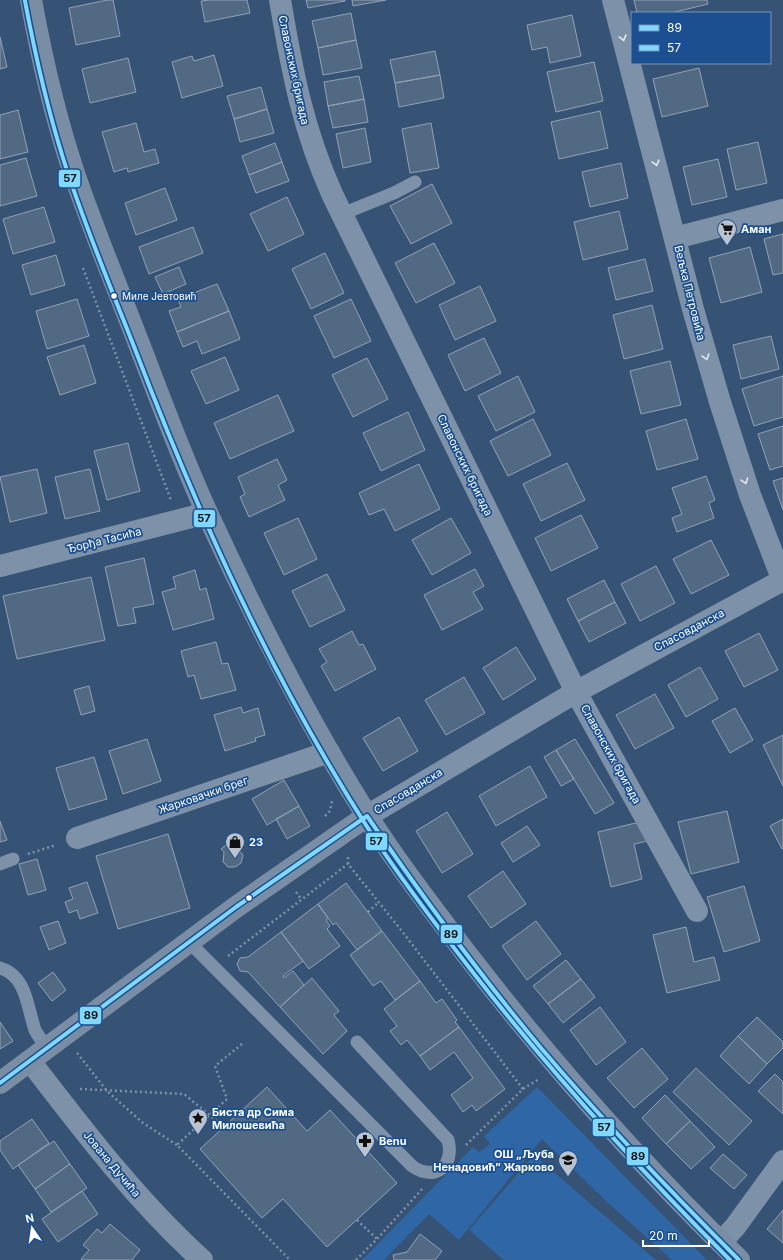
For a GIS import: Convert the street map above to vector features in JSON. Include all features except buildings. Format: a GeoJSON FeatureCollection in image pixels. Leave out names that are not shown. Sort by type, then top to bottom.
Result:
{"type":"FeatureCollection","features":[{"type":"Feature","properties":{"kind":"street"},"geometry":{"type":"LineString","coordinates":[[31,0],[54,103],[75,177],[182,454],[207,513],[289,679],[329,752],[367,816],[433,910],[544,1051],[626,1144],[739,1260]]}},
{"type":"Feature","properties":{"kind":"street","name":"Славонских бригада"},"geometry":{"type":"LineString","coordinates":[[280,0],[293,73],[308,132],[320,167],[576,692],[697,911]]}},
{"type":"Feature","properties":{"kind":"street","name":"Вељка Петровића"},"geometry":{"type":"LineString","coordinates":[[613,0],[693,309],[720,402],[750,495],[783,581]]}},
{"type":"Feature","properties":{"kind":"street"},"geometry":{"type":"LineString","coordinates":[[675,238],[783,210]]}},
{"type":"Feature","properties":{"kind":"street","name":"Ђорђа Тасића"},"geometry":{"type":"LineString","coordinates":[[0,566],[207,513]]}},
{"type":"Feature","properties":{"kind":"street","name":"Спасовданска"},"geometry":{"type":"LineString","coordinates":[[0,1083],[189,942],[367,816],[576,692],[783,581]]}},
{"type":"Feature","properties":{"kind":"street","name":"Жарковачки брег"},"geometry":{"type":"LineString","coordinates":[[77,838],[329,752]]}},
{"type":"Feature","properties":{"kind":"street","name":"Јована Дучића"},"geometry":{"type":"LineString","coordinates":[[38,1055],[49,1086],[133,1189],[164,1224],[202,1260]]}},
{"type":"Feature","properties":{"kind":"street"},"geometry":{"type":"LineString","coordinates":[[721,1242],[735,1227],[783,1161]]}},
{"type":"Feature","properties":{"kind":"lane"},"geometry":{"type":"LineString","coordinates":[[342,214],[394,193],[415,182]]}},
{"type":"Feature","properties":{"kind":"lane"},"geometry":{"type":"LineString","coordinates":[[0,864],[13,859]]}},
{"type":"Feature","properties":{"kind":"lane"},"geometry":{"type":"LineString","coordinates":[[189,942],[412,1166],[426,1173],[436,1172],[444,1167],[450,1158],[451,1149],[448,1140],[357,1042]]}},
{"type":"Feature","properties":{"kind":"lane","name":"Јована Дучића"},"geometry":{"type":"LineString","coordinates":[[0,968],[7,970],[19,982],[28,999],[35,1029],[38,1055]]}},
{"type":"Feature","properties":{"kind":"path"},"geometry":{"type":"LineString","coordinates":[[83,266],[172,502],[182,520]]}},
{"type":"Feature","properties":{"kind":"path"},"geometry":{"type":"LineString","coordinates":[[320,822],[330,811],[332,799]]}},
{"type":"Feature","properties":{"kind":"path"},"geometry":{"type":"LineString","coordinates":[[13,859],[77,838]]}},
{"type":"Feature","properties":{"kind":"path"},"geometry":{"type":"LineString","coordinates":[[214,966],[348,864],[523,1089]]}},
{"type":"Feature","properties":{"kind":"path"},"geometry":{"type":"LineString","coordinates":[[368,912],[379,902]]}},
{"type":"Feature","properties":{"kind":"path"},"geometry":{"type":"LineString","coordinates":[[177,1145],[227,1099],[215,1066],[242,1044]]}},
{"type":"Feature","properties":{"kind":"path"},"geometry":{"type":"LineString","coordinates":[[73,1048],[107,1091],[143,1123],[177,1145],[290,1260]]}},
{"type":"Feature","properties":{"kind":"path"},"geometry":{"type":"LineString","coordinates":[[444,1167],[523,1089],[539,1078]]}},
{"type":"Feature","properties":{"kind":"path"},"geometry":{"type":"LineString","coordinates":[[49,1086],[63,1089],[184,1094],[224,1127]]}},
{"type":"Feature","properties":{"kind":"path"},"geometry":{"type":"LineString","coordinates":[[356,1260],[416,1196]]}},
{"type":"Feature","properties":{"kind":"path"},"geometry":{"type":"LineString","coordinates":[[357,1220],[377,1239]]}},
{"type":"Feature","properties":{"kind":"shaded area"},"geometry":{"type":"Polygon","coordinates":[[[537,1087],[707,1260],[672,1260],[608,1203],[542,1139],[459,1240],[429,1214],[384,1260],[362,1260],[473,1147],[479,1152],[490,1144],[484,1136],[537,1087]]]}},
{"type":"Feature","properties":{"kind":"shaded area"},"geometry":{"type":"Polygon","coordinates":[[[534,1155],[656,1260],[504,1260],[469,1230],[534,1155]]]}},
{"type":"Feature","properties":{"kind":"transit line","name":"57"},"geometry":{"type":"LineString","coordinates":[[25,1],[42,80],[57,139],[96,252],[158,408],[211,533],[239,595],[301,716],[335,775],[383,851],[475,975],[505,1013],[598,1122],[663,1192],[730,1260]]}},
{"type":"Feature","properties":{"kind":"transit line","name":"89"},"geometry":{"type":"LineString","coordinates":[[367,816],[451,934],[495,992],[541,1048],[638,1156],[739,1260]]}},
{"type":"Feature","properties":{"kind":"transit line","name":"89"},"geometry":{"type":"LineString","coordinates":[[0,1083],[236,907],[367,816]]}},
{"type":"Feature","properties":{"kind":"place","name":"Аман"},"geometry":{"type":"Point","coordinates":[727,246]}},
{"type":"Feature","properties":{"kind":"place","name":"Миле Јевтовић"},"geometry":{"type":"Point","coordinates":[114,296]}},
{"type":"Feature","properties":{"kind":"place","name":"23"},"geometry":{"type":"Point","coordinates":[235,859]}},
{"type":"Feature","properties":{"kind":"place","name":"Биста др Сима Милошевића"},"geometry":{"type":"Point","coordinates":[198,1135]}},
{"type":"Feature","properties":{"kind":"place","name":"Benu"},"geometry":{"type":"Point","coordinates":[365,1158]}},
{"type":"Feature","properties":{"kind":"place","name":"ОШ „Љуба Ненадовић” Жарково"},"geometry":{"type":"Point","coordinates":[568,1177]}}]}
